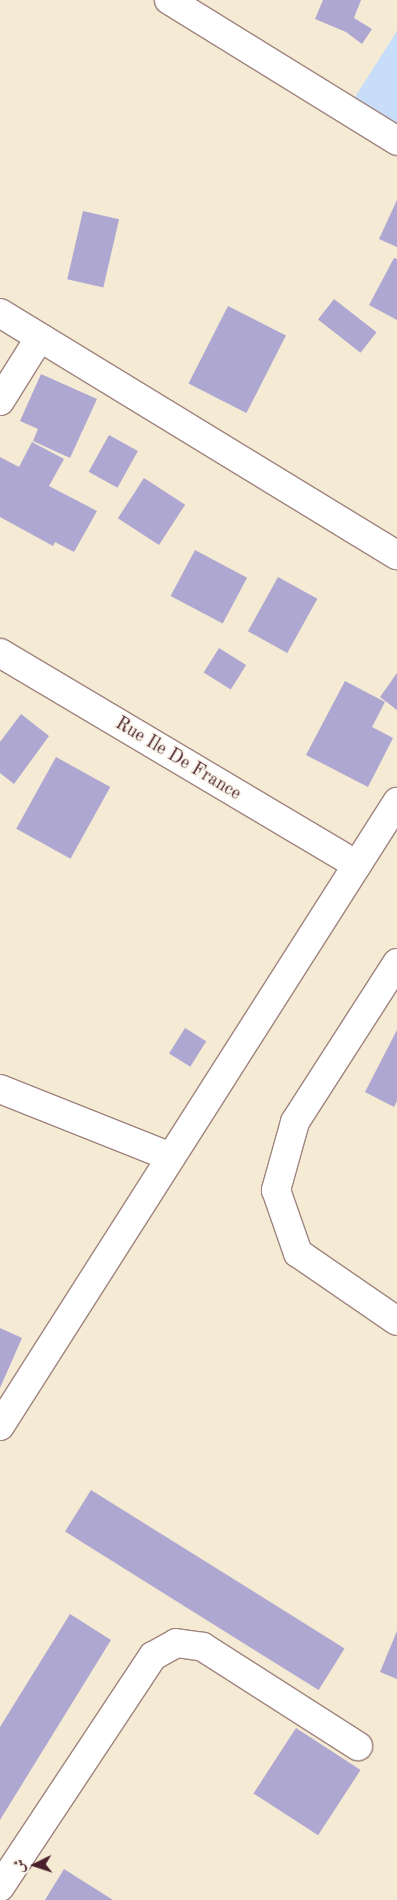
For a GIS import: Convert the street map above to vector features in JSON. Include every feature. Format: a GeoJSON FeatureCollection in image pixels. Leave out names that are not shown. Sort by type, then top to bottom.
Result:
{"type":"FeatureCollection","features":[{"type":"Feature","properties":{"kind":"street"},"geometry":{"type":"LineString","coordinates":[[169,0],[397,141]]}},
{"type":"Feature","properties":{"kind":"street"},"geometry":{"type":"LineString","coordinates":[[0,313],[397,555]]}},
{"type":"Feature","properties":{"kind":"street"},"geometry":{"type":"LineString","coordinates":[[0,401],[40,337]]}},
{"type":"Feature","properties":{"kind":"street","name":"Rue Ile De France"},"geometry":{"type":"LineString","coordinates":[[0,652],[357,865]]}},
{"type":"Feature","properties":{"kind":"street"},"geometry":{"type":"LineString","coordinates":[[0,1426],[397,802]]}},
{"type":"Feature","properties":{"kind":"street"},"geometry":{"type":"LineString","coordinates":[[397,963],[294,1122],[276,1190],[298,1253],[397,1321]]}},
{"type":"Feature","properties":{"kind":"street"},"geometry":{"type":"LineString","coordinates":[[0,1089],[171,1158]]}},
{"type":"Feature","properties":{"kind":"street"},"geometry":{"type":"LineString","coordinates":[[0,1887],[153,1656],[176,1643],[202,1647],[358,1746]]}},
{"type":"Feature","properties":{"kind":"shaded area"},"geometry":{"type":"Polygon","coordinates":[[[397,31],[397,124],[355,97],[397,31]]]}},
{"type":"Feature","properties":{"kind":"building"},"geometry":{"type":"Polygon","coordinates":[[[323,0],[361,0],[352,23],[354,18],[372,29],[362,44],[346,32],[315,19],[323,0]]]}},
{"type":"Feature","properties":{"kind":"building"},"geometry":{"type":"Polygon","coordinates":[[[397,200],[397,247],[379,239],[397,200]]]}},
{"type":"Feature","properties":{"kind":"building"},"geometry":{"type":"Polygon","coordinates":[[[83,211],[119,219],[103,288],[67,279],[83,211]]]}},
{"type":"Feature","properties":{"kind":"building"},"geometry":{"type":"Polygon","coordinates":[[[394,258],[397,259],[397,320],[369,305],[394,258]]]}},
{"type":"Feature","properties":{"kind":"building"},"geometry":{"type":"Polygon","coordinates":[[[334,299],[377,332],[361,353],[318,319],[334,299]]]}},
{"type":"Feature","properties":{"kind":"building"},"geometry":{"type":"Polygon","coordinates":[[[228,306],[286,336],[246,413],[189,384],[228,306]]]}},
{"type":"Feature","properties":{"kind":"building"},"geometry":{"type":"Polygon","coordinates":[[[41,374],[97,399],[70,458],[33,441],[38,429],[20,421],[41,374]]]}},
{"type":"Feature","properties":{"kind":"building"},"geometry":{"type":"Polygon","coordinates":[[[109,435],[138,451],[118,488],[89,472],[109,435]]]}},
{"type":"Feature","properties":{"kind":"building"},"geometry":{"type":"Polygon","coordinates":[[[32,442],[64,459],[49,486],[97,511],[74,552],[55,542],[53,546],[0,517],[0,457],[19,467],[32,442]]]}},
{"type":"Feature","properties":{"kind":"building"},"geometry":{"type":"Polygon","coordinates":[[[144,478],[185,505],[159,545],[118,518],[144,478]]]}},
{"type":"Feature","properties":{"kind":"building"},"geometry":{"type":"Polygon","coordinates":[[[195,550],[247,578],[223,624],[171,596],[195,550]]]}},
{"type":"Feature","properties":{"kind":"building"},"geometry":{"type":"Polygon","coordinates":[[[278,577],[317,599],[287,653],[248,631],[278,577]]]}},
{"type":"Feature","properties":{"kind":"building"},"geometry":{"type":"Polygon","coordinates":[[[219,648],[246,665],[231,690],[204,673],[219,648]]]}},
{"type":"Feature","properties":{"kind":"building"},"geometry":{"type":"Polygon","coordinates":[[[397,673],[397,710],[380,697],[397,673]]]}},
{"type":"Feature","properties":{"kind":"building"},"geometry":{"type":"Polygon","coordinates":[[[345,681],[385,702],[372,727],[393,738],[368,787],[306,755],[345,681]]]}},
{"type":"Feature","properties":{"kind":"building"},"geometry":{"type":"Polygon","coordinates":[[[21,714],[49,736],[14,784],[0,773],[0,742],[21,714]]]}},
{"type":"Feature","properties":{"kind":"building"},"geometry":{"type":"Polygon","coordinates":[[[56,757],[110,787],[70,859],[16,829],[56,757]]]}},
{"type":"Feature","properties":{"kind":"building"},"geometry":{"type":"Polygon","coordinates":[[[185,1028],[206,1041],[190,1067],[169,1053],[185,1028]]]}},
{"type":"Feature","properties":{"kind":"building"},"geometry":{"type":"Polygon","coordinates":[[[397,1030],[397,1101],[394,1107],[365,1092],[397,1030]]]}},
{"type":"Feature","properties":{"kind":"building"},"geometry":{"type":"Polygon","coordinates":[[[0,1328],[22,1338],[0,1388],[0,1328]]]}},
{"type":"Feature","properties":{"kind":"building"},"geometry":{"type":"Polygon","coordinates":[[[91,1490],[345,1648],[319,1690],[65,1532],[91,1490]]]}},
{"type":"Feature","properties":{"kind":"building"},"geometry":{"type":"Polygon","coordinates":[[[70,1614],[111,1640],[0,1820],[0,1727],[70,1614]]]}},
{"type":"Feature","properties":{"kind":"building"},"geometry":{"type":"Polygon","coordinates":[[[397,1631],[397,1679],[380,1672],[397,1631]]]}},
{"type":"Feature","properties":{"kind":"building"},"geometry":{"type":"Polygon","coordinates":[[[296,1728],[361,1770],[318,1835],[254,1793],[296,1728]]]}},
{"type":"Feature","properties":{"kind":"building"},"geometry":{"type":"Polygon","coordinates":[[[64,1869],[113,1900],[45,1900],[64,1869]]]}}]}
